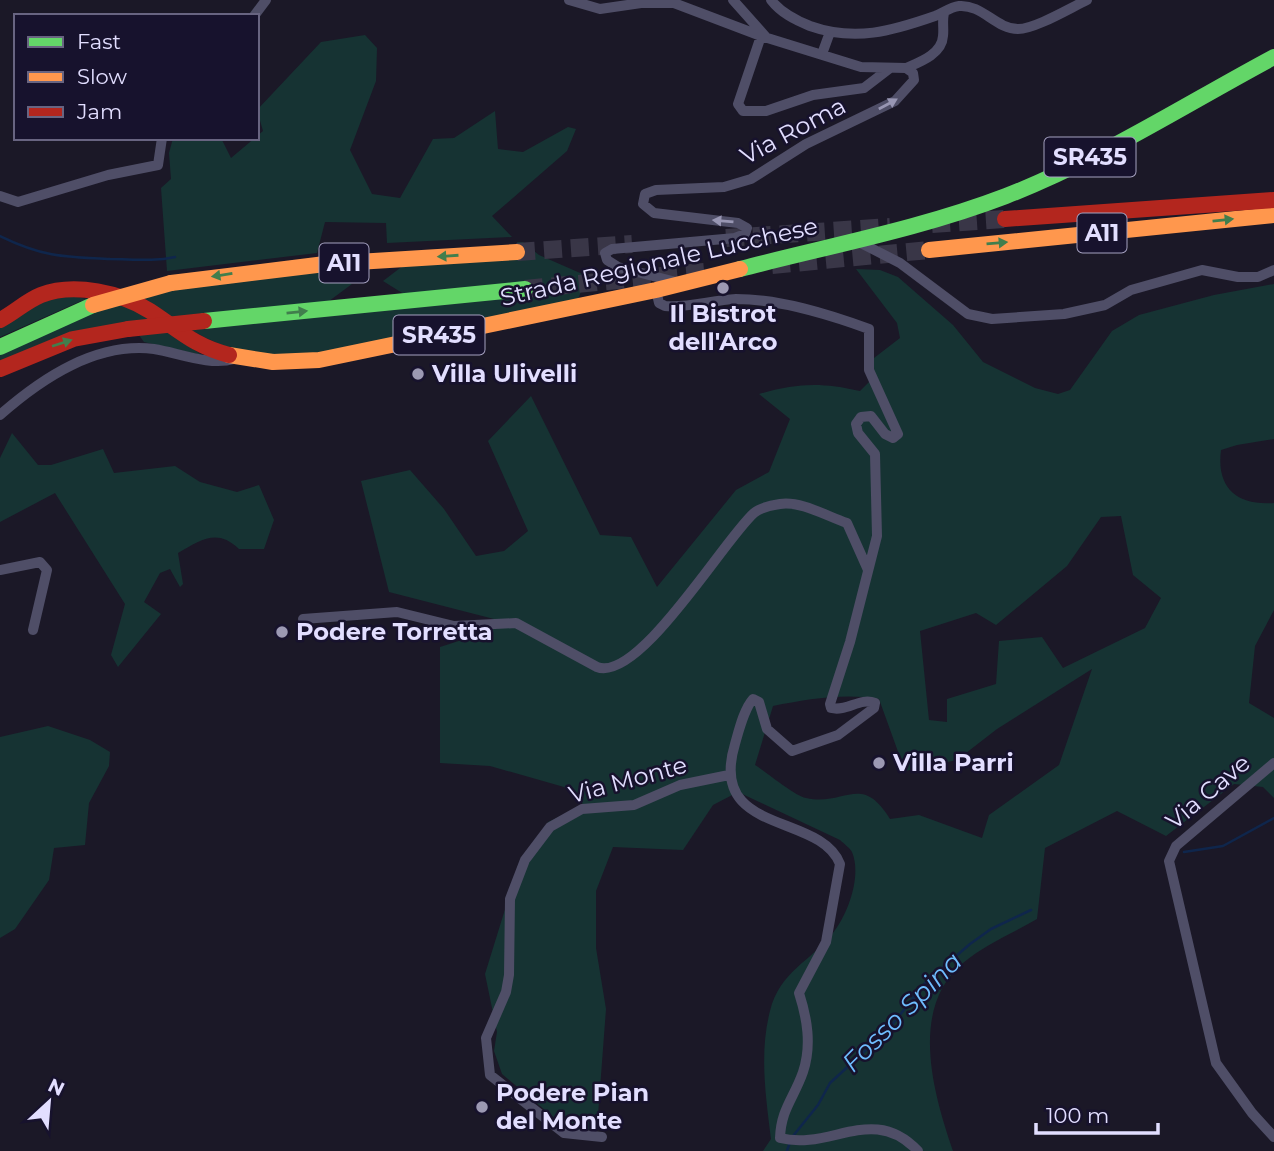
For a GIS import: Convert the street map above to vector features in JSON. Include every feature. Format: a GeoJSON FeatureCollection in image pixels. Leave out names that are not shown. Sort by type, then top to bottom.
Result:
{"type":"FeatureCollection","features":[{"type":"Feature","properties":{"kind":"main road","name":"Strada Regionale Lucchese"},"geometry":{"type":"LineString","coordinates":[[0,320],[48,292],[86,292],[133,302],[192,342],[242,357],[277,363],[319,360],[684,284],[945,217],[1009,195],[1102,151],[1274,57]]}},
{"type":"Feature","properties":{"kind":"main road","name":"A11"},"geometry":{"type":"LineString","coordinates":[[1005,219],[1274,200]]}},
{"type":"Feature","properties":{"kind":"main road","name":"A11"},"geometry":{"type":"LineString","coordinates":[[929,250],[1274,215]]}},
{"type":"Feature","properties":{"kind":"main road","name":"A11"},"geometry":{"type":"LineString","coordinates":[[0,347],[93,305],[171,283],[325,264],[517,252]]}},
{"type":"Feature","properties":{"kind":"main road","name":"A11"},"geometry":{"type":"LineString","coordinates":[[0,369],[66,341],[128,329],[525,289]]}},
{"type":"Feature","properties":{"kind":"street"},"geometry":{"type":"LineString","coordinates":[[733,0],[764,36]]}},
{"type":"Feature","properties":{"kind":"street"},"geometry":{"type":"LineString","coordinates":[[771,0],[786,15],[830,32],[852,36],[880,33],[944,13],[954,7],[968,6],[1001,24],[1021,29],[1082,1]]}},
{"type":"Feature","properties":{"kind":"street"},"geometry":{"type":"LineString","coordinates":[[575,1],[600,9],[674,3],[861,67],[890,68],[906,68],[928,58],[939,48],[943,37],[944,13]]}},
{"type":"Feature","properties":{"kind":"street"},"geometry":{"type":"LineString","coordinates":[[822,54],[830,32]]}},
{"type":"Feature","properties":{"kind":"street"},"geometry":{"type":"LineString","coordinates":[[764,36],[739,109],[762,112],[813,96],[864,88],[890,68]]}},
{"type":"Feature","properties":{"kind":"street","name":"Via Roma"},"geometry":{"type":"LineString","coordinates":[[684,284],[618,267],[607,260],[605,253],[612,249],[729,239],[744,235],[747,228],[737,222],[653,213],[643,204],[645,194],[656,190],[724,187],[757,176],[806,144],[898,99],[914,80],[913,73],[906,68]]}},
{"type":"Feature","properties":{"kind":"street"},"geometry":{"type":"LineString","coordinates":[[0,196],[18,202],[108,175],[158,165],[162,140]]}},
{"type":"Feature","properties":{"kind":"street"},"geometry":{"type":"LineString","coordinates":[[854,240],[900,263],[968,314],[992,319],[1064,314],[1104,305],[1131,290],[1202,270],[1238,277],[1258,277],[1274,270]]}},
{"type":"Feature","properties":{"kind":"street"},"geometry":{"type":"LineString","coordinates":[[656,290],[659,303],[665,306],[747,300],[828,314],[869,329],[869,370],[898,434],[893,438],[888,436],[871,416],[862,417],[856,424],[858,433],[873,449],[876,461],[877,536],[850,642],[830,704],[831,708],[837,710],[869,701],[875,703],[874,708],[838,735],[792,751],[767,729],[759,702],[753,699],[735,744],[729,775],[737,794],[752,808],[773,822],[819,840],[835,852],[840,864],[827,942],[799,992],[809,1023],[804,1072],[781,1117],[780,1138],[798,1145],[884,1128],[907,1140],[918,1151]]}},
{"type":"Feature","properties":{"kind":"street"},"geometry":{"type":"LineString","coordinates":[[0,415],[79,360],[115,350],[152,349],[220,362],[242,357]]}},
{"type":"Feature","properties":{"kind":"street"},"geometry":{"type":"LineString","coordinates":[[303,619],[397,612],[454,626],[516,623],[597,667],[608,670],[621,665],[669,620],[756,511],[780,504],[799,505],[847,523],[869,570]]}},
{"type":"Feature","properties":{"kind":"street"},"geometry":{"type":"LineString","coordinates":[[0,570],[40,562],[47,570],[33,629]]}},
{"type":"Feature","properties":{"kind":"street","name":"Via Cave"},"geometry":{"type":"LineString","coordinates":[[1274,763],[1230,797],[1171,853],[1169,866],[1183,912],[1216,1063],[1252,1113],[1274,1137]]}},
{"type":"Feature","properties":{"kind":"street","name":"Via Monte"},"geometry":{"type":"LineString","coordinates":[[603,1137],[564,1133],[490,1075],[486,1038],[506,992],[509,975],[510,899],[525,860],[550,827],[582,809],[634,805],[680,785],[729,775]]}},
{"type":"Feature","properties":{"kind":"green space"},"geometry":{"type":"Polygon","coordinates":[[[365,35],[377,48],[376,81],[350,150],[372,194],[400,198],[433,139],[454,138],[495,111],[498,149],[523,152],[568,127],[576,129],[567,151],[492,216],[512,237],[387,243],[386,223],[325,222],[317,253],[167,271],[161,188],[171,179],[169,153],[172,140],[222,140],[231,158],[252,140],[259,140],[259,134],[263,131],[259,108],[321,42],[365,35]]]}},
{"type":"Feature","properties":{"kind":"green space"},"geometry":{"type":"Polygon","coordinates":[[[517,242],[523,242],[539,255],[587,276],[577,302],[471,324],[470,320],[457,322],[451,328],[369,347],[312,356],[284,357],[257,355],[217,343],[136,298],[169,290],[313,271],[352,284],[325,304],[407,296],[383,281],[404,265],[518,256],[517,242]]]}},
{"type":"Feature","properties":{"kind":"green space"},"geometry":{"type":"Polygon","coordinates":[[[856,269],[880,270],[898,277],[953,325],[983,362],[1035,388],[1058,394],[1070,390],[1112,331],[1139,315],[1214,295],[1274,284],[1274,439],[1221,450],[1220,463],[1226,484],[1240,498],[1274,503],[1274,610],[1255,646],[1249,703],[1274,718],[1274,798],[1263,787],[1234,784],[1166,836],[1117,811],[1045,848],[1037,919],[989,945],[963,963],[946,982],[936,1004],[930,1053],[933,1079],[953,1151],[763,1151],[771,1139],[764,1059],[770,1011],[788,976],[824,943],[844,916],[852,894],[855,862],[852,852],[840,840],[738,792],[713,805],[683,850],[613,847],[596,891],[596,948],[606,1009],[598,1115],[592,1129],[571,1132],[502,1074],[494,1051],[497,1032],[485,974],[520,861],[548,822],[584,805],[564,787],[490,766],[440,763],[440,647],[490,631],[494,619],[389,592],[361,481],[410,470],[444,509],[476,556],[504,551],[528,531],[488,441],[531,396],[600,535],[631,537],[657,587],[736,490],[769,472],[790,419],[759,394],[809,385],[860,391],[871,380],[874,358],[900,338],[897,323],[856,269]],[[1121,516],[1101,517],[1067,566],[996,625],[976,613],[920,631],[929,720],[947,722],[947,699],[996,684],[999,641],[1042,637],[1063,668],[1145,628],[1161,598],[1133,575],[1121,516]],[[1092,669],[997,729],[957,760],[905,771],[879,699],[839,697],[773,706],[755,765],[806,798],[820,800],[861,794],[880,805],[890,819],[919,815],[982,838],[989,815],[1059,765],[1092,669]]]}},
{"type":"Feature","properties":{"kind":"green space"},"geometry":{"type":"Polygon","coordinates":[[[70,296],[129,306],[202,355],[144,342],[130,323],[0,363],[0,352],[108,305],[81,301],[0,337],[0,328],[35,302],[70,296]]]}},
{"type":"Feature","properties":{"kind":"green space"},"geometry":{"type":"Polygon","coordinates":[[[12,433],[38,465],[51,465],[103,449],[114,473],[175,466],[200,482],[237,492],[259,485],[274,520],[264,549],[239,549],[223,539],[209,538],[178,553],[183,584],[180,587],[170,569],[160,573],[144,602],[161,614],[118,667],[111,655],[125,604],[55,493],[0,522],[0,458],[12,433]]]}},
{"type":"Feature","properties":{"kind":"green space"},"geometry":{"type":"Polygon","coordinates":[[[48,726],[90,740],[110,752],[109,766],[89,803],[85,845],[54,848],[49,880],[15,929],[0,938],[0,737],[48,726]]]}},
{"type":"Feature","properties":{"kind":"waterway"},"geometry":{"type":"LineString","coordinates":[[0,236],[42,252],[66,256],[142,260],[175,257]]}},
{"type":"Feature","properties":{"kind":"waterway","name":"Fosso Spina"},"geometry":{"type":"LineString","coordinates":[[1184,852],[1223,846],[1274,818]]}},
{"type":"Feature","properties":{"kind":"waterway","name":"Fosso Spina"},"geometry":{"type":"LineString","coordinates":[[793,1136],[818,1105],[830,1083],[888,1030],[925,983],[991,929],[1031,910]]}},
{"type":"Feature","properties":{"kind":"waterway","name":"Fosso Spina"},"geometry":{"type":"LineString","coordinates":[[787,1151],[790,1142]]}},
{"type":"Feature","properties":{"kind":"tunnel"},"geometry":{"type":"LineString","coordinates":[[932,224],[1005,219]]}},
{"type":"Feature","properties":{"kind":"tunnel"},"geometry":{"type":"LineString","coordinates":[[726,238],[890,227]]}},
{"type":"Feature","properties":{"kind":"tunnel"},"geometry":{"type":"LineString","coordinates":[[517,252],[632,244]]}},
{"type":"Feature","properties":{"kind":"tunnel"},"geometry":{"type":"LineString","coordinates":[[772,265],[929,250]]}},
{"type":"Feature","properties":{"kind":"tunnel"},"geometry":{"type":"LineString","coordinates":[[525,289],[713,271]]}},
{"type":"Feature","properties":{"kind":"traffic: fast"},"geometry":{"type":"LineString","coordinates":[[740,269],[907,228],[1006,196],[1108,149],[1274,57]]}},
{"type":"Feature","properties":{"kind":"traffic: fast"},"geometry":{"type":"LineString","coordinates":[[204,321],[525,289]]}},
{"type":"Feature","properties":{"kind":"traffic: fast"},"geometry":{"type":"LineString","coordinates":[[0,347],[93,305]]}},
{"type":"Feature","properties":{"kind":"traffic: slow"},"geometry":{"type":"LineString","coordinates":[[929,250],[1274,215]]}},
{"type":"Feature","properties":{"kind":"traffic: slow"},"geometry":{"type":"LineString","coordinates":[[171,283],[325,264],[517,252]]}},
{"type":"Feature","properties":{"kind":"traffic: slow"},"geometry":{"type":"LineString","coordinates":[[229,355],[273,362],[319,360],[656,290],[740,269]]}},
{"type":"Feature","properties":{"kind":"traffic: slow"},"geometry":{"type":"LineString","coordinates":[[93,305],[171,283]]}},
{"type":"Feature","properties":{"kind":"traffic: jam"},"geometry":{"type":"LineString","coordinates":[[1005,219],[1274,200]]}},
{"type":"Feature","properties":{"kind":"traffic: jam"},"geometry":{"type":"LineString","coordinates":[[0,320],[30,300],[54,291],[97,291],[139,305],[196,342],[229,355]]}},
{"type":"Feature","properties":{"kind":"traffic: jam"},"geometry":{"type":"LineString","coordinates":[[128,329],[204,321]]}},
{"type":"Feature","properties":{"kind":"traffic: jam"},"geometry":{"type":"LineString","coordinates":[[0,369],[73,339],[128,329]]}},
{"type":"Feature","properties":{"kind":"place","name":"Il Bistrot dell'Arco"},"geometry":{"type":"Point","coordinates":[723,288]}},
{"type":"Feature","properties":{"kind":"place","name":"Villa Ulivelli"},"geometry":{"type":"Point","coordinates":[418,374]}},
{"type":"Feature","properties":{"kind":"place","name":"Podere Torretta"},"geometry":{"type":"Point","coordinates":[282,632]}},
{"type":"Feature","properties":{"kind":"place","name":"Villa Parri"},"geometry":{"type":"Point","coordinates":[879,763]}},
{"type":"Feature","properties":{"kind":"place","name":"Podere Pian del Monte"},"geometry":{"type":"Point","coordinates":[482,1107]}}]}
